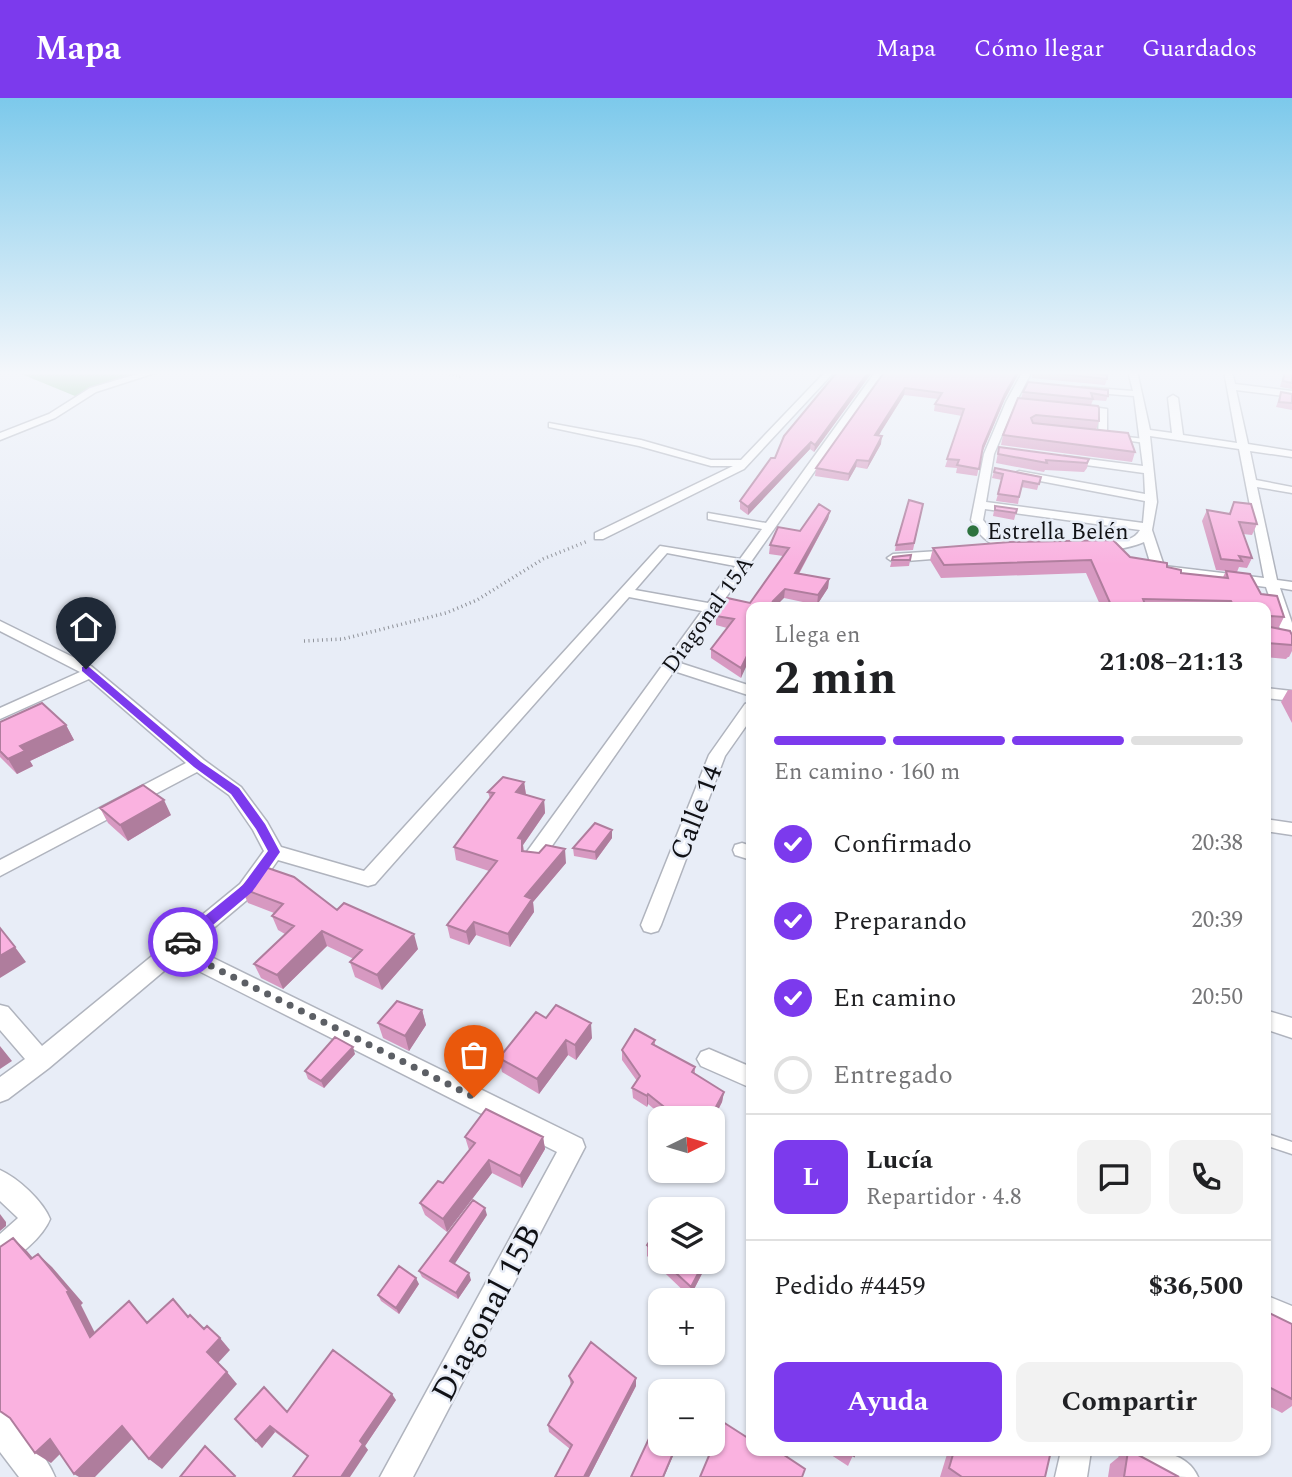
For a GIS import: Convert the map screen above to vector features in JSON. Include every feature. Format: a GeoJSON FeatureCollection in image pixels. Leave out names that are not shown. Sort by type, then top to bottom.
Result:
{"type":"FeatureCollection","features":[{"type":"Feature","properties":{"kind":"street"},"geometry":{"type":"LineString","coordinates":[[604,435],[711,463],[742,463]]}},
{"type":"Feature","properties":{"kind":"street"},"geometry":{"type":"LineString","coordinates":[[599,536],[740,467],[769,435]]}},
{"type":"Feature","properties":{"kind":"street","name":"Diagonal 15A"},"geometry":{"type":"LineString","coordinates":[[533,858],[835,435]]}},
{"type":"Feature","properties":{"kind":"street"},"geometry":{"type":"LineString","coordinates":[[988,552],[1023,548],[1002,546],[988,539],[977,520],[980,505],[999,469],[991,449],[998,435]]}},
{"type":"Feature","properties":{"kind":"street"},"geometry":{"type":"LineString","coordinates":[[1242,435],[1271,582],[1287,640]]}},
{"type":"Feature","properties":{"kind":"street"},"geometry":{"type":"LineString","coordinates":[[1078,547],[1135,541],[1144,536],[1151,515],[1144,437],[1178,437],[1292,454]]}},
{"type":"Feature","properties":{"kind":"street"},"geometry":{"type":"LineString","coordinates":[[991,449],[1004,451]]}},
{"type":"Feature","properties":{"kind":"street"},"geometry":{"type":"LineString","coordinates":[[1056,458],[1147,470]]}},
{"type":"Feature","properties":{"kind":"street"},"geometry":{"type":"LineString","coordinates":[[999,469],[1149,498]]}},
{"type":"Feature","properties":{"kind":"street"},"geometry":{"type":"LineString","coordinates":[[1249,482],[1292,490]]}},
{"type":"Feature","properties":{"kind":"street"},"geometry":{"type":"LineString","coordinates":[[980,505],[1146,528]]}},
{"type":"Feature","properties":{"kind":"street"},"geometry":{"type":"LineString","coordinates":[[712,516],[769,527]]}},
{"type":"Feature","properties":{"kind":"street"},"geometry":{"type":"LineString","coordinates":[[1146,528],[1158,569],[1292,586]]}},
{"type":"Feature","properties":{"kind":"street"},"geometry":{"type":"LineString","coordinates":[[0,625],[90,673],[198,764],[235,791],[261,827],[274,852],[368,879],[664,549],[743,564]]}},
{"type":"Feature","properties":{"kind":"street"},"geometry":{"type":"LineString","coordinates":[[893,558],[963,554]]}},
{"type":"Feature","properties":{"kind":"street"},"geometry":{"type":"LineString","coordinates":[[625,592],[711,608]]}},
{"type":"Feature","properties":{"kind":"street"},"geometry":{"type":"LineString","coordinates":[[670,665],[746,689]]}},
{"type":"Feature","properties":{"kind":"street"},"geometry":{"type":"LineString","coordinates":[[0,713],[90,673]]}},
{"type":"Feature","properties":{"kind":"street"},"geometry":{"type":"LineString","coordinates":[[1271,694],[1292,696]]}},
{"type":"Feature","properties":{"kind":"street","name":"Calle 14"},"geometry":{"type":"LineString","coordinates":[[651,925],[717,755],[746,710]]}},
{"type":"Feature","properties":{"kind":"street"},"geometry":{"type":"LineString","coordinates":[[0,869],[198,764]]}},
{"type":"Feature","properties":{"kind":"street"},"geometry":{"type":"LineString","coordinates":[[1271,826],[1292,829]]}},
{"type":"Feature","properties":{"kind":"street"},"geometry":{"type":"LineString","coordinates":[[0,1091],[41,1061],[247,889],[274,852]]}},
{"type":"Feature","properties":{"kind":"street","name":"Diagonal 15B"},"geometry":{"type":"LineString","coordinates":[[175,948],[573,1147],[399,1476]]}},
{"type":"Feature","properties":{"kind":"street"},"geometry":{"type":"LineString","coordinates":[[0,1014],[41,1061]]}},
{"type":"Feature","properties":{"kind":"street"},"geometry":{"type":"LineString","coordinates":[[1271,1022],[1292,1028]]}},
{"type":"Feature","properties":{"kind":"street"},"geometry":{"type":"LineString","coordinates":[[709,1059],[746,1076]]}},
{"type":"Feature","properties":{"kind":"street"},"geometry":{"type":"LineString","coordinates":[[0,1183],[37,1219],[0,1252]]}},
{"type":"Feature","properties":{"kind":"street"},"geometry":{"type":"LineString","coordinates":[[1271,1312],[1292,1320]]}},
{"type":"Feature","properties":{"kind":"street"},"geometry":{"type":"LineString","coordinates":[[0,1427],[39,1477]]}},
{"type":"Feature","properties":{"kind":"street"},"geometry":{"type":"LineString","coordinates":[[1071,1477],[1075,1456]]}},
{"type":"Feature","properties":{"kind":"street"},"geometry":{"type":"LineString","coordinates":[[1142,1456],[1182,1477]]}},
{"type":"Feature","properties":{"kind":"lane"},"geometry":{"type":"LineString","coordinates":[[1094,435],[1144,437]]}},
{"type":"Feature","properties":{"kind":"lane"},"geometry":{"type":"LineString","coordinates":[[1271,1141],[1292,1148]]}},
{"type":"Feature","properties":{"kind":"path"},"geometry":{"type":"LineString","coordinates":[[304,641],[343,639],[446,613],[477,600],[543,559],[599,536]]}},
{"type":"Feature","properties":{"kind":"building"},"geometry":{"type":"Polygon","coordinates":[[[822,435],[815,445],[811,442],[748,507],[740,501],[771,458],[775,458],[784,436],[822,435]]]}},
{"type":"Feature","properties":{"kind":"building"},"geometry":{"type":"Polygon","coordinates":[[[839,435],[882,436],[869,461],[857,460],[849,474],[816,468],[839,435]]]}},
{"type":"Feature","properties":{"kind":"building"},"geometry":{"type":"Polygon","coordinates":[[[955,435],[988,435],[979,469],[957,465],[959,460],[947,459],[955,435]]]}},
{"type":"Feature","properties":{"kind":"building"},"geometry":{"type":"Polygon","coordinates":[[[1006,435],[1129,435],[1135,452],[1006,435]]]}},
{"type":"Feature","properties":{"kind":"building"},"geometry":{"type":"Polygon","coordinates":[[[999,447],[1089,459],[1087,463],[1046,460],[1047,463],[998,454],[999,447]]]}},
{"type":"Feature","properties":{"kind":"building"},"geometry":{"type":"Polygon","coordinates":[[[995,468],[1041,477],[1039,484],[1023,481],[1019,497],[998,494],[1003,474],[994,472],[995,468]]]}},
{"type":"Feature","properties":{"kind":"building"},"geometry":{"type":"Polygon","coordinates":[[[909,500],[923,504],[914,543],[896,545],[909,500]]]}},
{"type":"Feature","properties":{"kind":"building"},"geometry":{"type":"Polygon","coordinates":[[[1234,502],[1251,504],[1257,524],[1239,522],[1252,558],[1239,556],[1242,561],[1221,559],[1207,510],[1230,514],[1234,502]]]}},
{"type":"Feature","properties":{"kind":"building"},"geometry":{"type":"Polygon","coordinates":[[[819,504],[830,511],[795,573],[829,579],[818,595],[785,589],[772,602],[751,602],[789,548],[770,545],[778,527],[800,531],[819,504]]]}},
{"type":"Feature","properties":{"kind":"building"},"geometry":{"type":"Polygon","coordinates":[[[995,506],[1017,509],[1016,513],[995,510],[995,506]]]}},
{"type":"Feature","properties":{"kind":"building"},"geometry":{"type":"Polygon","coordinates":[[[1113,540],[1130,557],[1167,563],[1167,567],[1181,570],[1181,573],[1228,578],[1226,571],[1250,574],[1261,594],[1277,596],[1284,617],[1271,616],[1271,602],[1143,599],[1144,602],[1110,602],[1091,560],[944,565],[933,548],[1010,542],[1113,540]]]}},
{"type":"Feature","properties":{"kind":"building"},"geometry":{"type":"Polygon","coordinates":[[[911,555],[910,560],[892,560],[893,557],[911,555]]]}},
{"type":"Feature","properties":{"kind":"building"},"geometry":{"type":"Polygon","coordinates":[[[727,598],[746,602],[746,658],[741,668],[711,649],[734,619],[716,616],[727,598]]]}},
{"type":"Feature","properties":{"kind":"building"},"geometry":{"type":"Polygon","coordinates":[[[1271,627],[1290,631],[1292,645],[1271,643],[1271,627]]]}},
{"type":"Feature","properties":{"kind":"building"},"geometry":{"type":"Polygon","coordinates":[[[42,703],[66,725],[20,746],[25,751],[8,759],[0,751],[0,722],[42,703]]]}},
{"type":"Feature","properties":{"kind":"building"},"geometry":{"type":"Polygon","coordinates":[[[503,777],[524,782],[516,792],[544,800],[518,838],[522,839],[522,851],[539,853],[546,845],[565,849],[525,896],[532,899],[508,934],[474,922],[466,932],[447,925],[497,861],[454,847],[494,793],[488,792],[503,777]]]}},
{"type":"Feature","properties":{"kind":"building"},"geometry":{"type":"Polygon","coordinates":[[[143,785],[164,800],[120,825],[100,808],[143,785]]]}},
{"type":"Feature","properties":{"kind":"building"},"geometry":{"type":"Polygon","coordinates":[[[595,823],[612,830],[595,852],[573,848],[595,823]]]}},
{"type":"Feature","properties":{"kind":"building"},"geometry":{"type":"Polygon","coordinates":[[[262,866],[294,877],[337,910],[344,903],[414,934],[377,975],[350,962],[362,950],[322,931],[277,975],[254,964],[294,926],[272,916],[283,904],[241,888],[262,866]]]}},
{"type":"Feature","properties":{"kind":"building"},"geometry":{"type":"Polygon","coordinates":[[[0,928],[15,947],[0,956],[0,928]]]}},
{"type":"Feature","properties":{"kind":"building"},"geometry":{"type":"Polygon","coordinates":[[[397,1001],[422,1010],[405,1036],[378,1023],[397,1001]]]}},
{"type":"Feature","properties":{"kind":"building"},"geometry":{"type":"Polygon","coordinates":[[[556,1005],[591,1023],[575,1045],[566,1040],[537,1079],[499,1058],[536,1012],[546,1018],[556,1005]]]}},
{"type":"Feature","properties":{"kind":"building"},"geometry":{"type":"Polygon","coordinates":[[[635,1029],[655,1040],[652,1044],[695,1067],[692,1072],[724,1092],[716,1106],[663,1106],[648,1094],[647,1096],[632,1088],[640,1076],[622,1050],[635,1029]]]}},
{"type":"Feature","properties":{"kind":"building"},"geometry":{"type":"Polygon","coordinates":[[[335,1037],[353,1047],[321,1081],[305,1071],[335,1037]]]}},
{"type":"Feature","properties":{"kind":"building"},"geometry":{"type":"Polygon","coordinates":[[[486,1109],[543,1137],[520,1176],[489,1160],[443,1219],[420,1203],[438,1181],[443,1183],[475,1143],[465,1137],[486,1109]]]}},
{"type":"Feature","properties":{"kind":"building"},"geometry":{"type":"Polygon","coordinates":[[[473,1200],[485,1208],[450,1261],[469,1273],[456,1293],[419,1271],[473,1200]]]}},
{"type":"Feature","properties":{"kind":"building"},"geometry":{"type":"Polygon","coordinates":[[[13,1238],[31,1259],[38,1254],[69,1291],[67,1292],[90,1337],[129,1301],[147,1323],[173,1299],[188,1317],[190,1315],[204,1329],[207,1326],[220,1338],[207,1352],[227,1372],[149,1459],[122,1426],[74,1474],[50,1439],[35,1453],[10,1418],[0,1411],[0,1247],[13,1238]]]}},
{"type":"Feature","properties":{"kind":"building"},"geometry":{"type":"Polygon","coordinates":[[[399,1266],[416,1278],[396,1308],[378,1295],[399,1266]]]}},
{"type":"Feature","properties":{"kind":"building"},"geometry":{"type":"Polygon","coordinates":[[[677,1274],[698,1274],[691,1287],[677,1274]]]}},
{"type":"Feature","properties":{"kind":"building"},"geometry":{"type":"Polygon","coordinates":[[[1271,1314],[1292,1324],[1292,1399],[1271,1388],[1271,1314]]]}},
{"type":"Feature","properties":{"kind":"building"},"geometry":{"type":"Polygon","coordinates":[[[591,1342],[636,1378],[584,1477],[555,1477],[572,1445],[548,1425],[573,1382],[569,1376],[591,1342]]]}},
{"type":"Feature","properties":{"kind":"building"},"geometry":{"type":"Polygon","coordinates":[[[333,1350],[392,1394],[360,1441],[363,1444],[341,1477],[293,1477],[308,1456],[270,1426],[256,1441],[235,1419],[264,1387],[287,1412],[333,1350]]]}},
{"type":"Feature","properties":{"kind":"building"},"geometry":{"type":"Polygon","coordinates":[[[725,1423],[746,1437],[746,1456],[786,1456],[805,1469],[802,1477],[700,1477],[709,1456],[725,1456],[725,1423]]]}},
{"type":"Feature","properties":{"kind":"building"},"geometry":{"type":"Polygon","coordinates":[[[648,1441],[648,1456],[672,1456],[663,1477],[631,1477],[648,1441]]]}},
{"type":"Feature","properties":{"kind":"building"},"geometry":{"type":"Polygon","coordinates":[[[205,1446],[235,1476],[234,1477],[180,1477],[205,1446]]]}},
{"type":"Feature","properties":{"kind":"building"},"geometry":{"type":"Polygon","coordinates":[[[953,1456],[1050,1456],[1045,1477],[962,1477],[949,1468],[953,1456]]]}},
{"type":"Feature","properties":{"kind":"building"},"geometry":{"type":"Polygon","coordinates":[[[1127,1456],[1140,1456],[1179,1477],[1124,1477],[1127,1456]]]}},
{"type":"Feature","properties":{"kind":"way so far"},"geometry":{"type":"LineString","coordinates":[[183,942],[175,948],[474,1097]]}},
{"type":"Feature","properties":{"kind":"place","name":"Estrella Belén"},"geometry":{"type":"Point","coordinates":[973,531]}},
{"type":"Feature","properties":{"kind":"route"},"geometry":{"type":"LineString","coordinates":[[86,669],[198,764],[235,791],[261,827],[274,852],[247,889],[183,942]]}}]}
